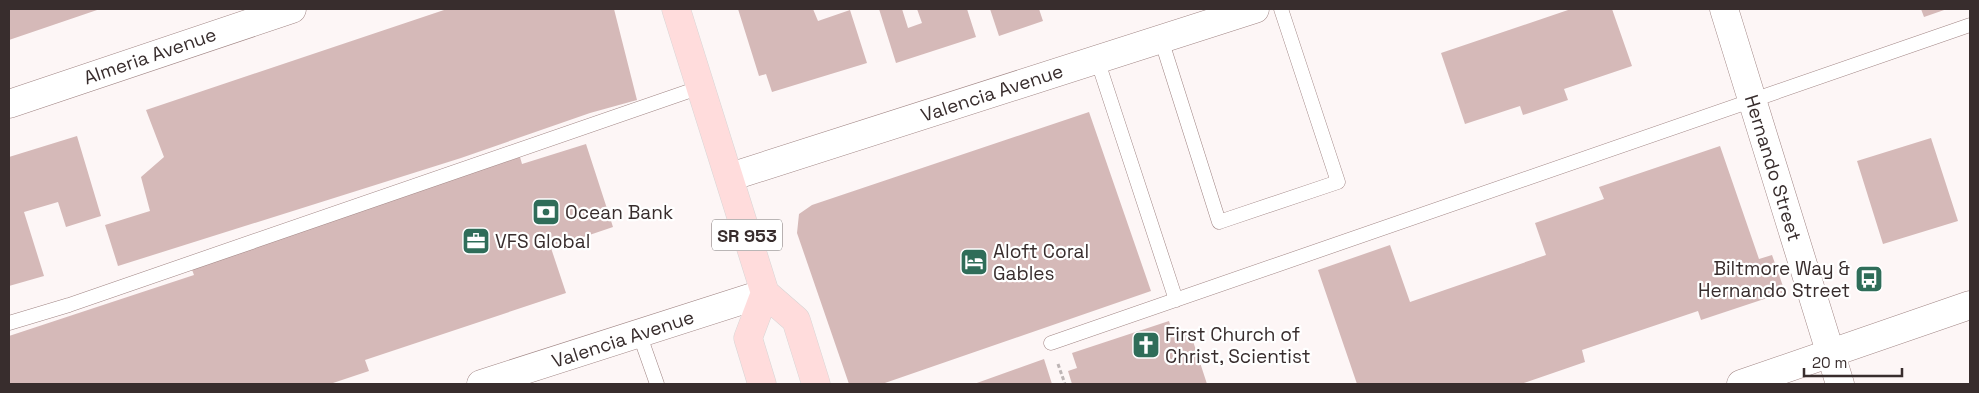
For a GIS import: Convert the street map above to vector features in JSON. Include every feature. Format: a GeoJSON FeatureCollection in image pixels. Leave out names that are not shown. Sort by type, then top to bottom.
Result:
{"type":"FeatureCollection","features":[{"type":"Feature","properties":{"kind":"main road","name":"SR 953"},"geometry":{"type":"LineString","coordinates":[[676,9],[765,293]]}},
{"type":"Feature","properties":{"kind":"main road"},"geometry":{"type":"LineString","coordinates":[[762,384],[748,338],[765,293],[796,320],[816,384]]}},
{"type":"Feature","properties":{"kind":"street","name":"Almeria Avenue"},"geometry":{"type":"LineString","coordinates":[[9,104],[292,9]]}},
{"type":"Feature","properties":{"kind":"street","name":"Valencia Avenue"},"geometry":{"type":"LineString","coordinates":[[730,177],[1255,9]]}},
{"type":"Feature","properties":{"kind":"street","name":"Hernando Street"},"geometry":{"type":"LineString","coordinates":[[1724,9],[1840,384]]}},
{"type":"Feature","properties":{"kind":"street","name":"Valencia Avenue"},"geometry":{"type":"LineString","coordinates":[[480,384],[765,293]]}},
{"type":"Feature","properties":{"kind":"street"},"geometry":{"type":"LineString","coordinates":[[1741,384],[1970,305]]}},
{"type":"Feature","properties":{"kind":"lane"},"geometry":{"type":"LineString","coordinates":[[1161,39],[1219,222],[1338,182],[1281,9]]}},
{"type":"Feature","properties":{"kind":"lane"},"geometry":{"type":"LineString","coordinates":[[1051,343],[1970,25]]}},
{"type":"Feature","properties":{"kind":"lane"},"geometry":{"type":"LineString","coordinates":[[1097,60],[1176,300]]}},
{"type":"Feature","properties":{"kind":"lane"},"geometry":{"type":"LineString","coordinates":[[9,323],[69,305],[701,87]]}},
{"type":"Feature","properties":{"kind":"lane"},"geometry":{"type":"LineString","coordinates":[[639,333],[657,384]]}},
{"type":"Feature","properties":{"kind":"building"},"geometry":{"type":"Polygon","coordinates":[[[9,9],[100,9],[9,40],[9,9]]]}},
{"type":"Feature","properties":{"kind":"building"},"geometry":{"type":"Polygon","coordinates":[[[447,9],[614,9],[637,100],[590,113],[461,158],[118,266],[105,225],[150,211],[141,177],[164,157],[146,110],[447,9]]]}},
{"type":"Feature","properties":{"kind":"building"},"geometry":{"type":"Polygon","coordinates":[[[738,9],[813,9],[818,21],[850,10],[867,63],[772,92],[766,74],[759,76],[738,9]]]}},
{"type":"Feature","properties":{"kind":"building"},"geometry":{"type":"Polygon","coordinates":[[[879,9],[902,9],[908,28],[922,23],[917,9],[967,9],[976,37],[896,63],[879,9]]]}},
{"type":"Feature","properties":{"kind":"building"},"geometry":{"type":"Polygon","coordinates":[[[990,9],[1039,9],[1043,21],[999,36],[990,9]]]}},
{"type":"Feature","properties":{"kind":"building"},"geometry":{"type":"Polygon","coordinates":[[[1571,9],[1612,9],[1632,66],[1564,89],[1568,100],[1523,115],[1520,106],[1465,124],[1441,53],[1571,9]]]}},
{"type":"Feature","properties":{"kind":"building"},"geometry":{"type":"Polygon","coordinates":[[[1921,9],[1947,9],[1924,17],[1921,9]]]}},
{"type":"Feature","properties":{"kind":"building","name":"Aloft Coral Gables"},"geometry":{"type":"Polygon","coordinates":[[[1089,112],[1151,291],[882,384],[849,384],[797,233],[799,214],[812,205],[1089,112]]]}},
{"type":"Feature","properties":{"kind":"building"},"geometry":{"type":"Polygon","coordinates":[[[77,136],[101,216],[66,227],[58,202],[24,212],[44,276],[9,286],[9,157],[77,136]]]}},
{"type":"Feature","properties":{"kind":"building"},"geometry":{"type":"Polygon","coordinates":[[[1931,138],[1958,221],[1883,244],[1857,161],[1931,138]]]}},
{"type":"Feature","properties":{"kind":"building"},"geometry":{"type":"Polygon","coordinates":[[[586,144],[613,227],[551,248],[566,293],[365,360],[369,371],[330,384],[9,384],[9,336],[194,275],[191,267],[520,157],[522,164],[586,144]]]}},
{"type":"Feature","properties":{"kind":"building"},"geometry":{"type":"Polygon","coordinates":[[[1720,146],[1759,259],[1772,255],[1785,292],[1701,320],[1698,311],[1582,350],[1585,362],[1521,384],[1357,384],[1318,270],[1390,245],[1410,302],[1546,255],[1535,223],[1604,199],[1599,187],[1720,146]]]}},
{"type":"Feature","properties":{"kind":"building","name":"First Church of Christ, Scientist"},"geometry":{"type":"Polygon","coordinates":[[[1169,321],[1174,337],[1190,332],[1207,384],[1072,384],[1068,371],[1077,368],[1072,353],[1169,321]]]}},
{"type":"Feature","properties":{"kind":"building"},"geometry":{"type":"Polygon","coordinates":[[[1044,359],[1052,384],[974,384],[1044,359]]]}},
{"type":"Feature","properties":{"kind":"place","name":"Ocean Bank"},"geometry":{"type":"Point","coordinates":[546,212]}},
{"type":"Feature","properties":{"kind":"place","name":"VFS Global"},"geometry":{"type":"Point","coordinates":[476,241]}},
{"type":"Feature","properties":{"kind":"place","name":"Aloft Coral Gables"},"geometry":{"type":"Point","coordinates":[974,262]}},
{"type":"Feature","properties":{"kind":"place","name":"Biltmore Way & Hernando Street"},"geometry":{"type":"Point","coordinates":[1869,279]}},
{"type":"Feature","properties":{"kind":"place","name":"First Church of Christ, Scientist"},"geometry":{"type":"Point","coordinates":[1146,345]}}]}
